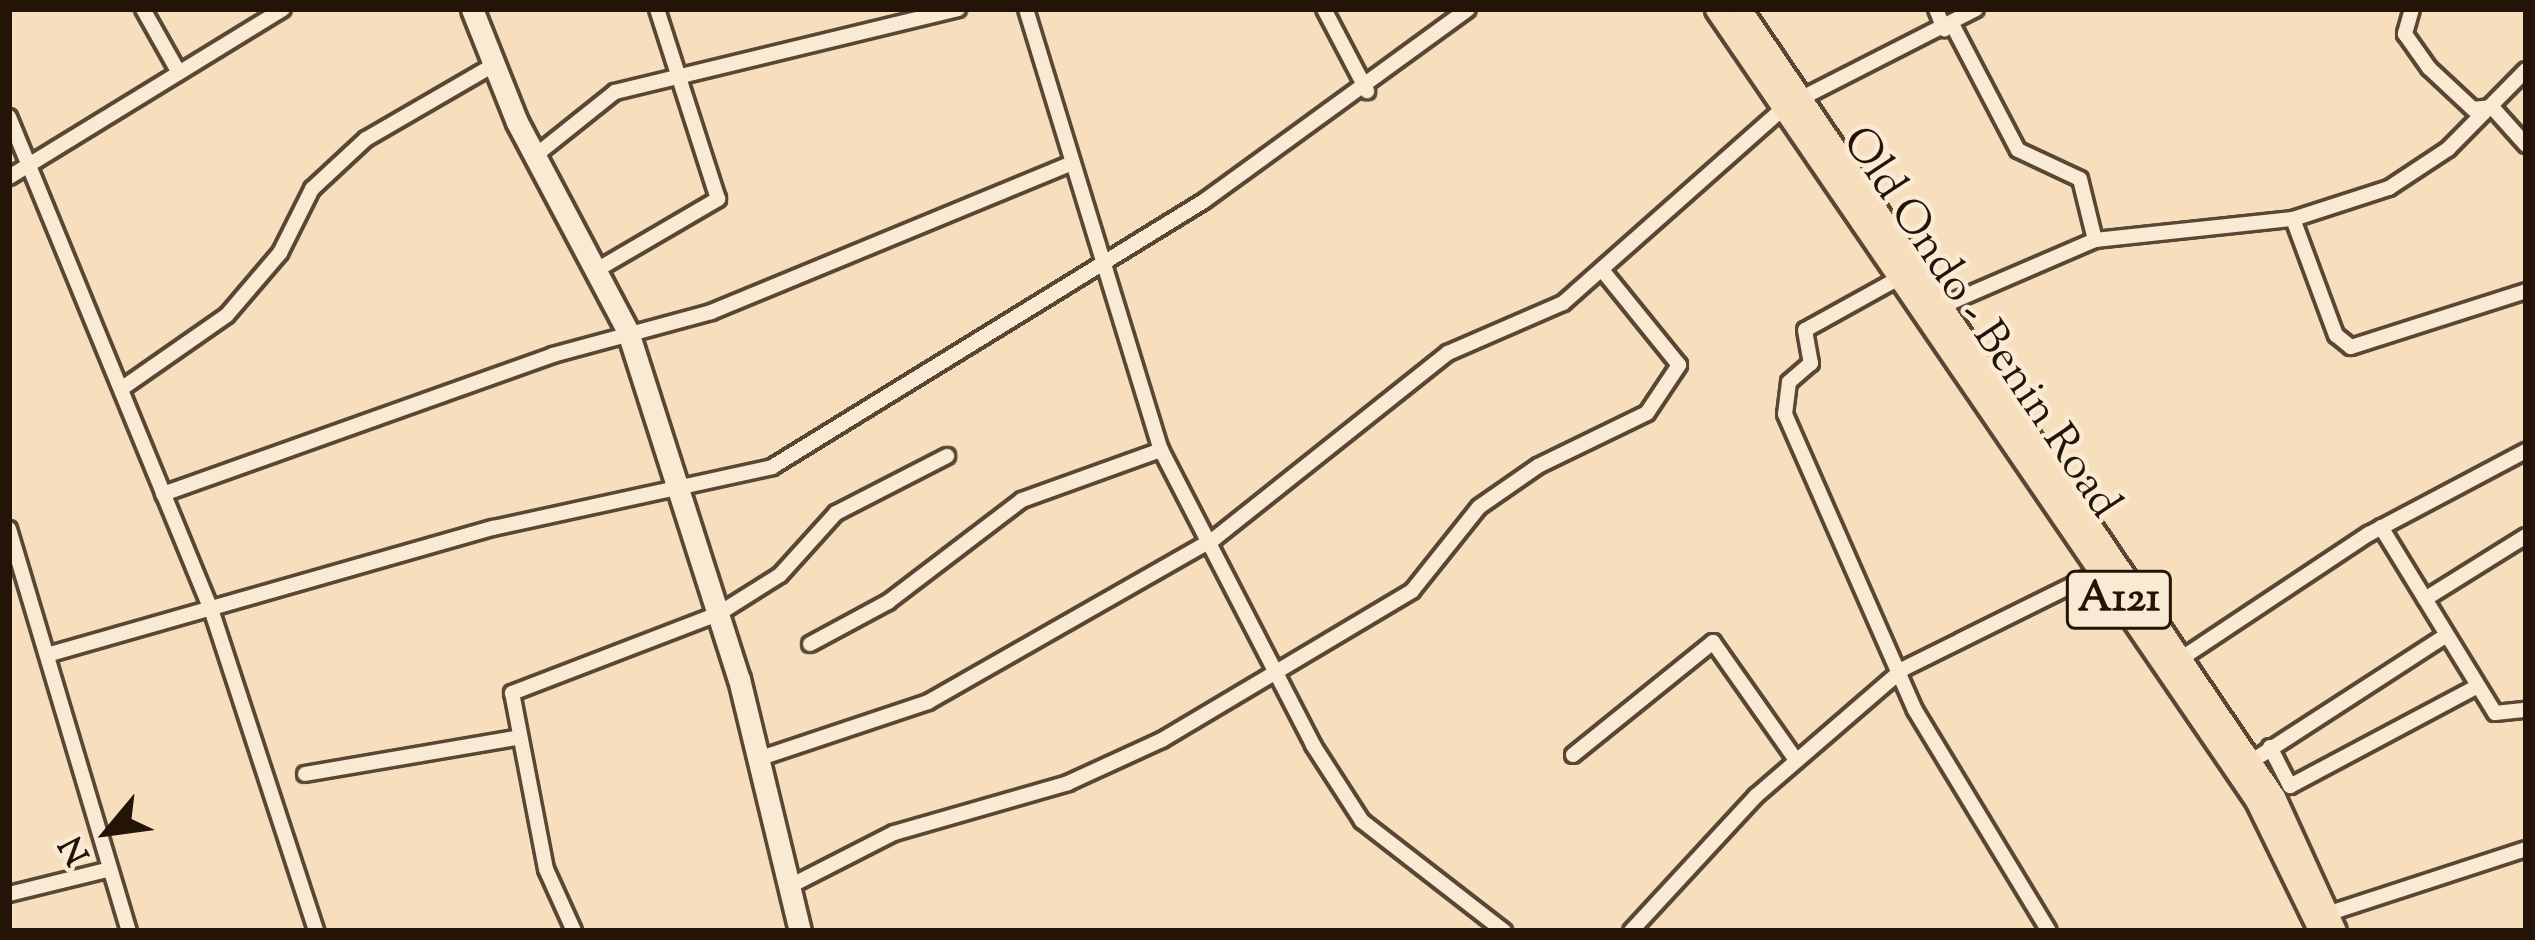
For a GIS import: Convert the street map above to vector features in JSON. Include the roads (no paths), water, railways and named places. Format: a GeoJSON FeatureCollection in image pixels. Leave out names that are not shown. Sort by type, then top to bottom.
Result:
{"type":"FeatureCollection","features":[{"type":"Feature","properties":{"kind":"main road","name":"Old Ondo - Benin Road"},"geometry":{"type":"LineString","coordinates":[[1716,9],[1794,102],[1942,306],[2096,557],[2269,821],[2328,925]]}},
{"type":"Feature","properties":{"kind":"main road","name":"Old Ondo - Benin Road"},"geometry":{"type":"LineString","coordinates":[[1740,9],[1899,278],[2096,557],[2179,660],[2248,763],[2328,925]]}},
{"type":"Feature","properties":{"kind":"street"},"geometry":{"type":"LineString","coordinates":[[143,9],[179,73]]}},
{"type":"Feature","properties":{"kind":"street"},"geometry":{"type":"LineString","coordinates":[[9,177],[34,167],[259,15],[284,9]]}},
{"type":"Feature","properties":{"kind":"street"},"geometry":{"type":"LineString","coordinates":[[472,9],[492,66],[601,268],[628,332],[761,758],[800,931]]}},
{"type":"Feature","properties":{"kind":"street"},"geometry":{"type":"LineString","coordinates":[[601,268],[718,200],[657,9]]}},
{"type":"Feature","properties":{"kind":"street"},"geometry":{"type":"LineString","coordinates":[[536,155],[615,92],[677,73],[958,9]]}},
{"type":"Feature","properties":{"kind":"street"},"geometry":{"type":"LineString","coordinates":[[1026,9],[1072,163],[1096,267],[1161,450],[1214,539],[1276,671],[1346,802],[1494,929]]}},
{"type":"Feature","properties":{"kind":"street"},"geometry":{"type":"LineString","coordinates":[[1324,9],[1367,91]]}},
{"type":"Feature","properties":{"kind":"street"},"geometry":{"type":"LineString","coordinates":[[50,654],[212,612],[493,528],[680,490],[796,454],[1367,91],[1468,9]]}},
{"type":"Feature","properties":{"kind":"street"},"geometry":{"type":"LineString","coordinates":[[1936,9],[2030,160],[2080,179],[2095,240]]}},
{"type":"Feature","properties":{"kind":"street"},"geometry":{"type":"LineString","coordinates":[[761,758],[928,702],[1214,539],[1448,353],[1563,303],[1794,102],[1976,9]]}},
{"type":"Feature","properties":{"kind":"street"},"geometry":{"type":"LineString","coordinates":[[2412,9],[2405,34],[2428,68],[2473,109],[2492,106]]}},
{"type":"Feature","properties":{"kind":"street"},"geometry":{"type":"LineString","coordinates":[[121,389],[227,315],[280,254],[311,189],[366,139],[492,66]]}},
{"type":"Feature","properties":{"kind":"street"},"geometry":{"type":"LineString","coordinates":[[1942,306],[2095,240],[2293,219],[2389,188],[2492,106],[2526,70]]}},
{"type":"Feature","properties":{"kind":"street"},"geometry":{"type":"LineString","coordinates":[[2492,106],[2526,146]]}},
{"type":"Feature","properties":{"kind":"street"},"geometry":{"type":"LineString","coordinates":[[9,118],[34,167],[212,612],[316,931]]}},
{"type":"Feature","properties":{"kind":"street"},"geometry":{"type":"LineString","coordinates":[[163,494],[628,332],[803,278],[1072,163]]}},
{"type":"Feature","properties":{"kind":"street"},"geometry":{"type":"LineString","coordinates":[[2293,219],[2336,335],[2351,347],[2526,291]]}},
{"type":"Feature","properties":{"kind":"street"},"geometry":{"type":"LineString","coordinates":[[792,885],[894,833],[1109,767],[1412,591],[1479,507],[1602,428],[1647,413],[1676,382],[1679,364],[1603,271]]}},
{"type":"Feature","properties":{"kind":"street"},"geometry":{"type":"LineString","coordinates":[[1899,278],[1805,330],[1811,363],[1782,401],[1903,669],[1915,710],[2049,931]]}},
{"type":"Feature","properties":{"kind":"street"},"geometry":{"type":"LineString","coordinates":[[810,644],[888,602],[1022,500],[1161,450]]}},
{"type":"Feature","properties":{"kind":"street"},"geometry":{"type":"LineString","coordinates":[[2179,660],[2381,527],[2526,451]]}},
{"type":"Feature","properties":{"kind":"street"},"geometry":{"type":"LineString","coordinates":[[574,931],[546,869],[516,738],[512,693],[718,614],[780,575],[836,513],[947,456]]}},
{"type":"Feature","properties":{"kind":"street"},"geometry":{"type":"LineString","coordinates":[[2381,527],[2476,687],[2504,718],[2526,710]]}},
{"type":"Feature","properties":{"kind":"street"},"geometry":{"type":"LineString","coordinates":[[9,529],[50,654],[106,870],[129,931]]}},
{"type":"Feature","properties":{"kind":"street"},"geometry":{"type":"LineString","coordinates":[[2425,599],[2526,536]]}},
{"type":"Feature","properties":{"kind":"street"},"geometry":{"type":"LineString","coordinates":[[1631,931],[1796,760],[1903,669],[2096,557]]}},
{"type":"Feature","properties":{"kind":"street"},"geometry":{"type":"LineString","coordinates":[[2248,763],[2444,637]]}},
{"type":"Feature","properties":{"kind":"street"},"geometry":{"type":"LineString","coordinates":[[1573,755],[1720,642],[1796,760]]}},
{"type":"Feature","properties":{"kind":"street"},"geometry":{"type":"LineString","coordinates":[[2270,747],[2290,786],[2476,687]]}},
{"type":"Feature","properties":{"kind":"street"},"geometry":{"type":"LineString","coordinates":[[305,774],[516,738]]}},
{"type":"Feature","properties":{"kind":"street"},"geometry":{"type":"LineString","coordinates":[[2328,925],[2526,849]]}},
{"type":"Feature","properties":{"kind":"street"},"geometry":{"type":"LineString","coordinates":[[9,894],[106,870]]}}]}
